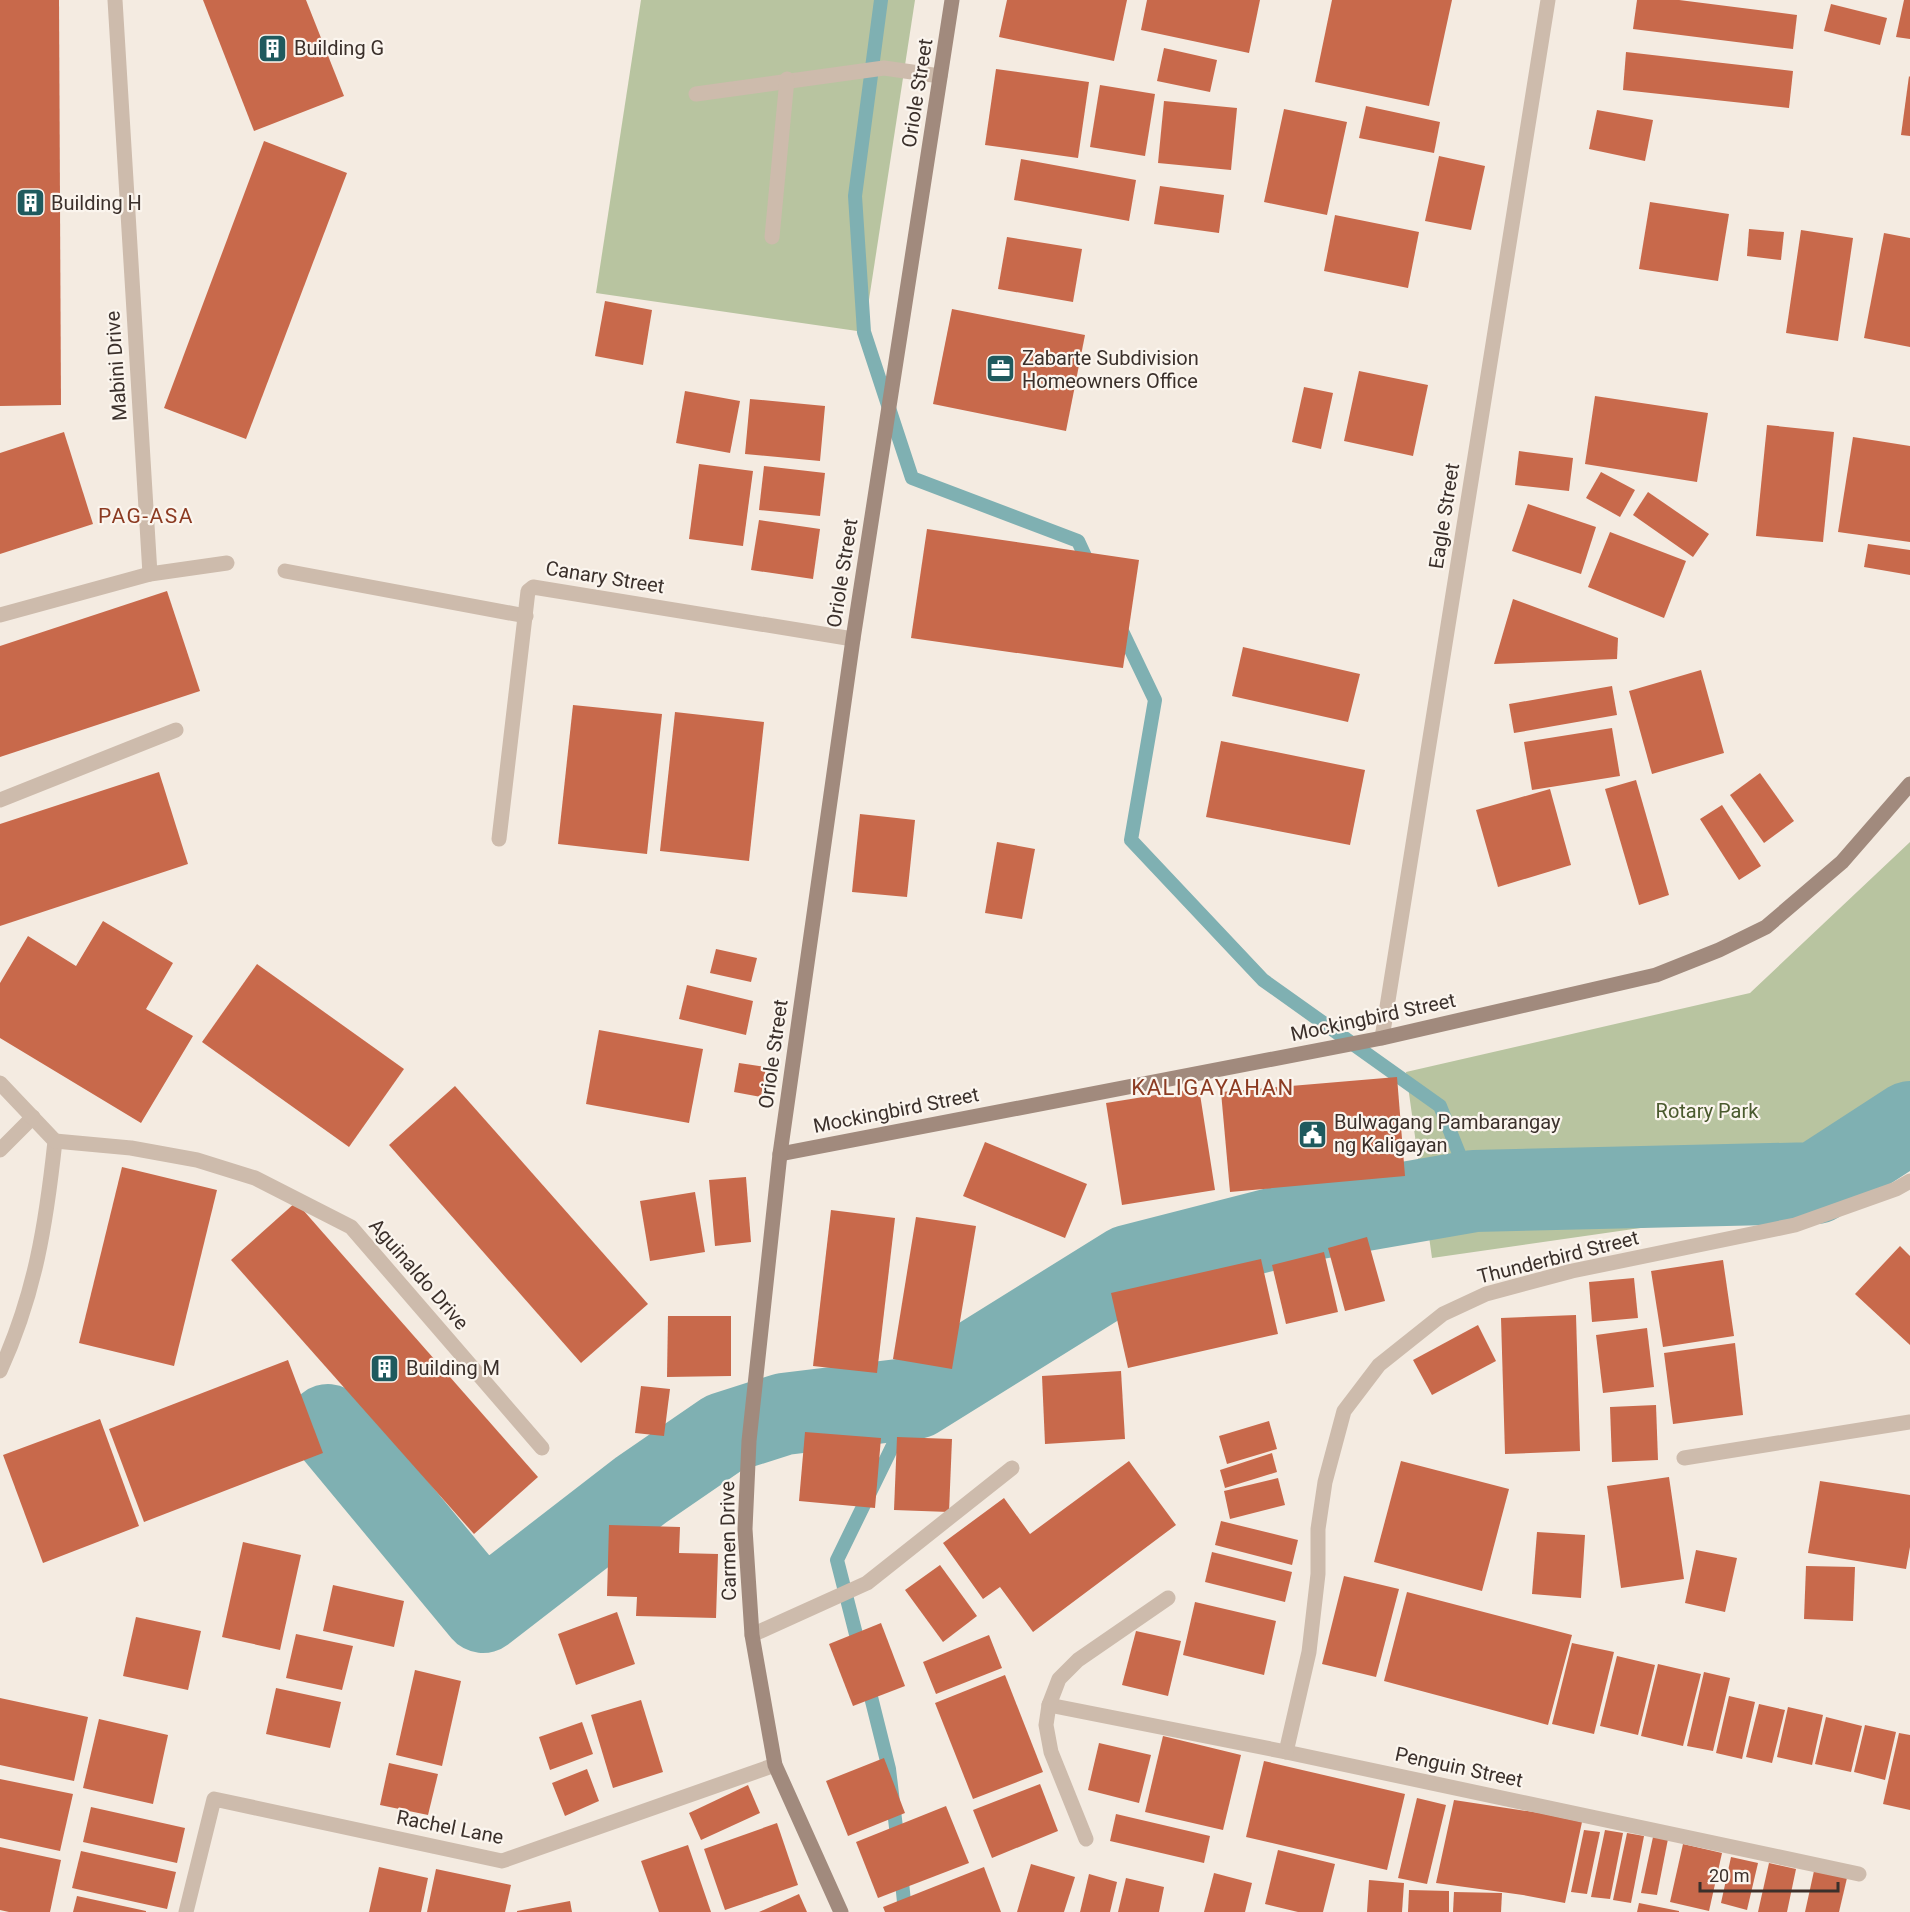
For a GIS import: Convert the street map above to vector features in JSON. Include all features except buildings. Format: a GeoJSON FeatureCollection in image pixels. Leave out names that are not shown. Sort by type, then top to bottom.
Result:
{"type":"FeatureCollection","features":[{"type":"Feature","properties":{"kind":"street","name":"Mabini Drive"},"geometry":{"type":"LineString","coordinates":[[115,0],[150,574]]}},
{"type":"Feature","properties":{"kind":"street","name":"Oriole Street"},"geometry":{"type":"LineString","coordinates":[[780,1154],[853,639],[952,0]]}},
{"type":"Feature","properties":{"kind":"street","name":"Eagle Street"},"geometry":{"type":"LineString","coordinates":[[1382,1038],[1548,0]]}},
{"type":"Feature","properties":{"kind":"street"},"geometry":{"type":"LineString","coordinates":[[696,94],[884,68],[940,76]]}},
{"type":"Feature","properties":{"kind":"street"},"geometry":{"type":"LineString","coordinates":[[772,237],[788,80]]}},
{"type":"Feature","properties":{"kind":"street"},"geometry":{"type":"LineString","coordinates":[[0,615],[150,574],[227,563]]}},
{"type":"Feature","properties":{"kind":"street"},"geometry":{"type":"LineString","coordinates":[[285,571],[526,616]]}},
{"type":"Feature","properties":{"kind":"street","name":"Canary Street"},"geometry":{"type":"LineString","coordinates":[[499,839],[528,591],[536,586],[853,639]]}},
{"type":"Feature","properties":{"kind":"street"},"geometry":{"type":"LineString","coordinates":[[0,800],[176,730]]}},
{"type":"Feature","properties":{"kind":"street","name":"Mockingbird Street"},"geometry":{"type":"LineString","coordinates":[[780,1154],[1382,1038],[1656,975],[1766,927],[1842,862],[1910,784]]}},
{"type":"Feature","properties":{"kind":"street"},"geometry":{"type":"LineString","coordinates":[[0,1083],[56,1141],[46,1218],[30,1292],[13,1342],[0,1371]]}},
{"type":"Feature","properties":{"kind":"street"},"geometry":{"type":"LineString","coordinates":[[0,1150],[33,1117]]}},
{"type":"Feature","properties":{"kind":"street","name":"Aguinaldo Drive"},"geometry":{"type":"LineString","coordinates":[[56,1141],[131,1148],[197,1160],[255,1179],[351,1227],[542,1448]]}},
{"type":"Feature","properties":{"kind":"street","name":"Carmen Drive"},"geometry":{"type":"LineString","coordinates":[[780,1154],[749,1441],[745,1529],[752,1635],[775,1765],[841,1912]]}},
{"type":"Feature","properties":{"kind":"street","name":"Thunderbird Street"},"geometry":{"type":"LineString","coordinates":[[1286,1752],[1309,1652],[1318,1574],[1318,1529],[1325,1482],[1344,1411],[1379,1365],[1443,1314],[1486,1294],[1572,1270],[1795,1225],[1896,1189],[1910,1181]]}},
{"type":"Feature","properties":{"kind":"street"},"geometry":{"type":"LineString","coordinates":[[1684,1458],[1910,1422]]}},
{"type":"Feature","properties":{"kind":"street"},"geometry":{"type":"LineString","coordinates":[[752,1635],[867,1583],[1012,1468]]}},
{"type":"Feature","properties":{"kind":"street"},"geometry":{"type":"LineString","coordinates":[[1086,1839],[1051,1752],[1046,1725],[1049,1705],[1059,1679],[1078,1660],[1168,1598]]}},
{"type":"Feature","properties":{"kind":"street","name":"Penguin Street"},"geometry":{"type":"LineString","coordinates":[[1049,1705],[1286,1752],[1859,1874]]}},
{"type":"Feature","properties":{"kind":"street","name":"Rachel Lane"},"geometry":{"type":"LineString","coordinates":[[186,1912],[214,1799],[502,1861],[775,1765]]}},
{"type":"Feature","properties":{"kind":"green space"},"geometry":{"type":"Polygon","coordinates":[[[641,0],[915,0],[864,332],[596,293],[641,0]]]}},
{"type":"Feature","properties":{"kind":"green space","name":"Rotary Park"},"geometry":{"type":"Polygon","coordinates":[[[1910,842],[1910,1159],[1724,1216],[1432,1258],[1406,1072],[1750,993],[1910,842]]]}},
{"type":"Feature","properties":{"kind":"waterway"},"geometry":{"type":"LineString","coordinates":[[881,0],[855,196],[864,332],[912,478],[1078,541],[1090,567]]}},
{"type":"Feature","properties":{"kind":"waterway"},"geometry":{"type":"LineString","coordinates":[[1120,627],[1155,700],[1131,840],[1263,980],[1440,1106],[1474,1191]]}},
{"type":"Feature","properties":{"kind":"waterway"},"geometry":{"type":"LineString","coordinates":[[328,1425],[483,1612],[641,1490],[724,1433],[784,1414],[916,1398],[1128,1266],[1307,1220],[1474,1191],[1816,1183],[1910,1122]]}},
{"type":"Feature","properties":{"kind":"waterway"},"geometry":{"type":"LineString","coordinates":[[860,1650],[837,1560],[916,1398]]}},
{"type":"Feature","properties":{"kind":"waterway"},"geometry":{"type":"LineString","coordinates":[[867,1681],[889,1769],[898,1844]]}},
{"type":"Feature","properties":{"kind":"waterway"},"geometry":{"type":"LineString","coordinates":[[901,1872],[905,1912]]}},
{"type":"Feature","properties":{"kind":"place","name":"Building G"},"geometry":{"type":"Point","coordinates":[273,48]}},
{"type":"Feature","properties":{"kind":"place","name":"Building H"},"geometry":{"type":"Point","coordinates":[30,203]}},
{"type":"Feature","properties":{"kind":"place","name":"Zabarte Subdivision Homeowners Office"},"geometry":{"type":"Point","coordinates":[1001,369]}},
{"type":"Feature","properties":{"kind":"place","name":"Bulwagang Pambarangay ng Kaligayan"},"geometry":{"type":"Point","coordinates":[1313,1134]}},
{"type":"Feature","properties":{"kind":"place","name":"Building M"},"geometry":{"type":"Point","coordinates":[385,1368]}},
{"type":"Feature","properties":{"kind":"district","name":"PAG-ASA"},"geometry":{"type":"Point","coordinates":[146,516]}},
{"type":"Feature","properties":{"kind":"district","name":"KALIGAYAHAN"},"geometry":{"type":"Point","coordinates":[1213,1087]}}]}
